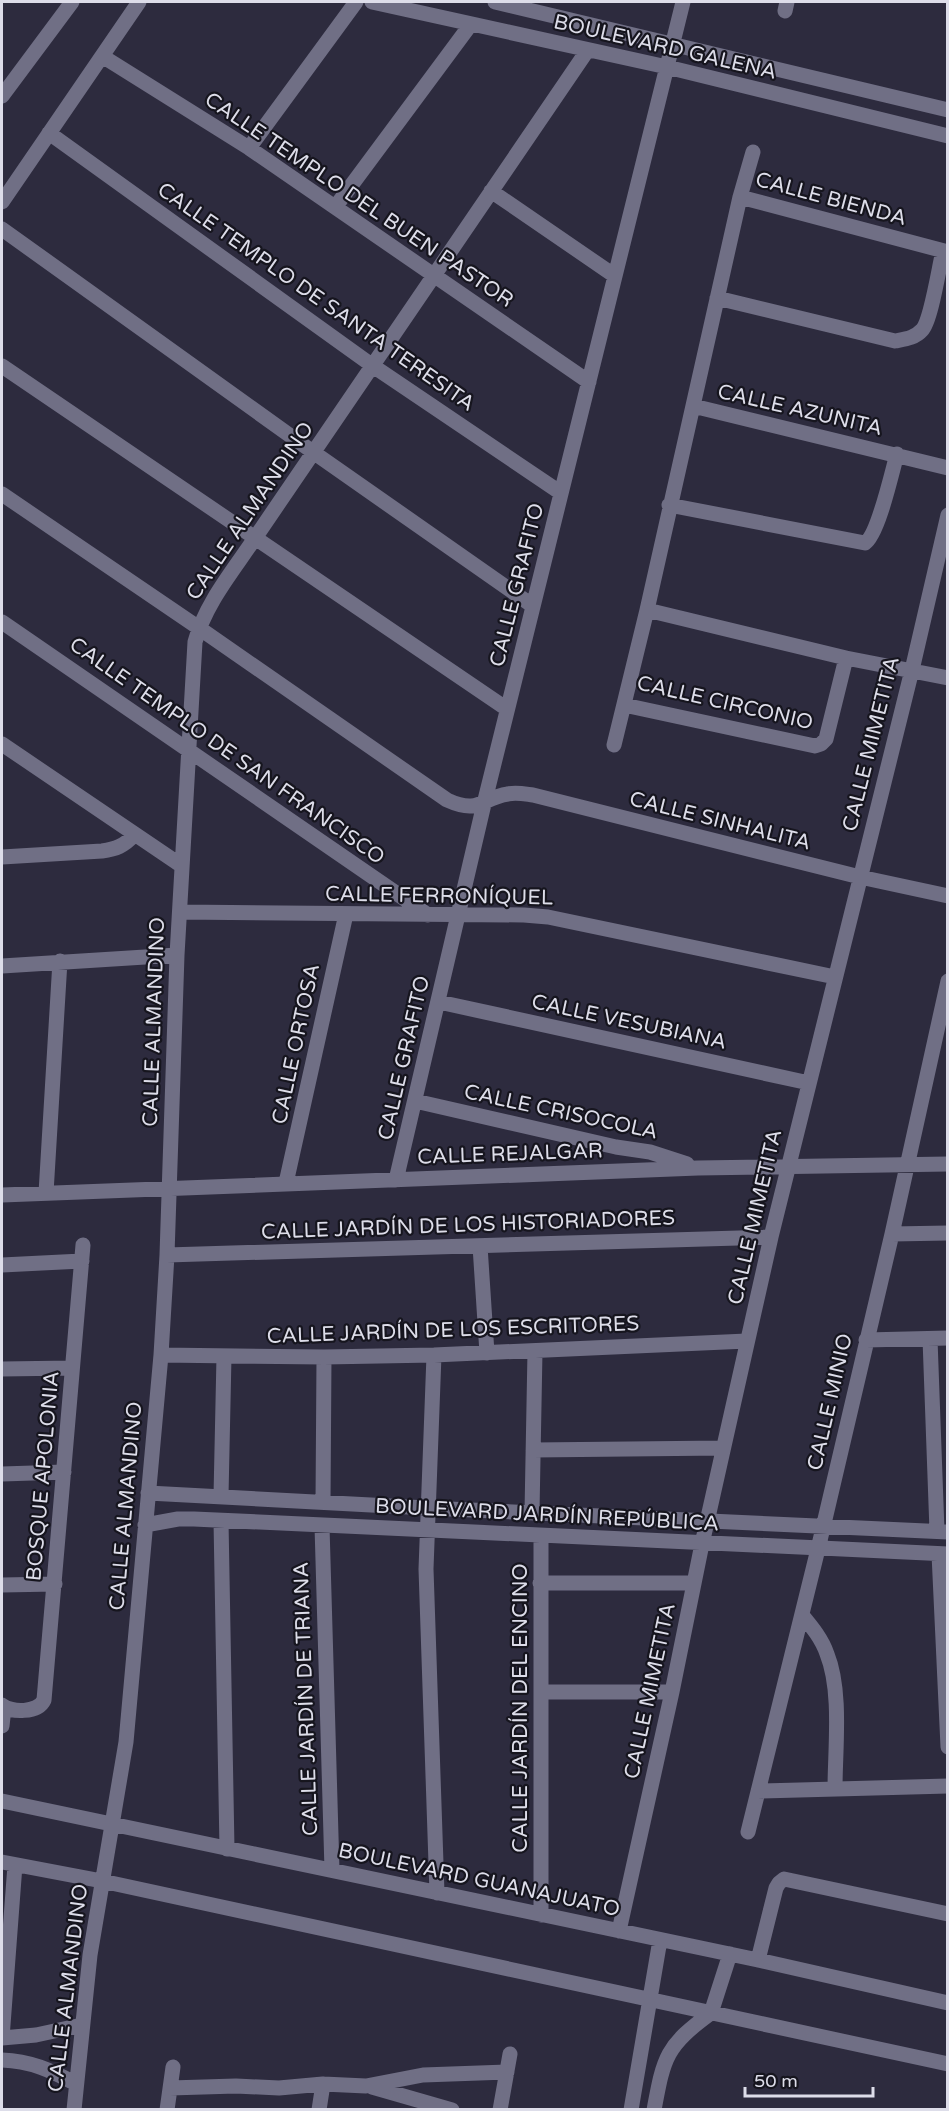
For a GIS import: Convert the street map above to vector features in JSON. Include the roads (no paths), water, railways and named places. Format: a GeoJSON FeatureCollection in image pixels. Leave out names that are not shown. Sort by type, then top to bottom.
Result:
{"type":"FeatureCollection","features":[{"type":"Feature","properties":{"kind":"street"},"geometry":{"type":"LineString","coordinates":[[2,96],[72,2]]}},
{"type":"Feature","properties":{"kind":"street"},"geometry":{"type":"LineString","coordinates":[[2,202],[139,2]]}},
{"type":"Feature","properties":{"kind":"street"},"geometry":{"type":"LineString","coordinates":[[249,148],[356,2]]}},
{"type":"Feature","properties":{"kind":"street","name":"BOULEVARD GALENA"},"geometry":{"type":"LineString","coordinates":[[372,2],[586,51],[667,67],[948,136]]}},
{"type":"Feature","properties":{"kind":"street","name":"BOULEVARD GALENA"},"geometry":{"type":"LineString","coordinates":[[495,2],[948,110]]}},
{"type":"Feature","properties":{"kind":"street","name":"CALLE GRAFITO"},"geometry":{"type":"LineString","coordinates":[[396,1180],[484,804],[683,2]]}},
{"type":"Feature","properties":{"kind":"street"},"geometry":{"type":"LineString","coordinates":[[336,206],[471,24]]}},
{"type":"Feature","properties":{"kind":"street","name":"CALLE ALMANDINO"},"geometry":{"type":"LineString","coordinates":[[74,2109],[92,1946],[126,1742],[161,1355],[167,1255],[177,955],[194,655],[199,628],[206,612],[255,538],[586,51]]}},
{"type":"Feature","properties":{"kind":"street","name":"CALLE TEMPLO DEL BUEN PASTOR"},"geometry":{"type":"LineString","coordinates":[[102,56],[249,148],[336,206],[589,382]]}},
{"type":"Feature","properties":{"kind":"street","name":"CALLE TEMPLO DE SANTA TERESITA"},"geometry":{"type":"LineString","coordinates":[[49,133],[373,366],[561,493]]}},
{"type":"Feature","properties":{"kind":"street"},"geometry":{"type":"LineString","coordinates":[[740,197],[753,152]]}},
{"type":"Feature","properties":{"kind":"street"},"geometry":{"type":"LineString","coordinates":[[491,191],[615,276]]}},
{"type":"Feature","properties":{"kind":"street","name":"CALLE BIENDA"},"geometry":{"type":"LineString","coordinates":[[704,354],[740,197],[945,251],[927,324],[913,337],[905,339],[895,341],[717,298]]}},
{"type":"Feature","properties":{"kind":"street"},"geometry":{"type":"LineString","coordinates":[[2,229],[533,606]]}},
{"type":"Feature","properties":{"kind":"street","name":"CALLE AZUNITA"},"geometry":{"type":"LineString","coordinates":[[657,560],[704,354]]}},
{"type":"Feature","properties":{"kind":"street"},"geometry":{"type":"LineString","coordinates":[[2,366],[507,710]]}},
{"type":"Feature","properties":{"kind":"street","name":"CALLE AZUNITA"},"geometry":{"type":"LineString","coordinates":[[693,406],[948,468]]}},
{"type":"Feature","properties":{"kind":"street","name":"CALLE AZUNITA"},"geometry":{"type":"LineString","coordinates":[[669,505],[865,543],[870,540],[876,527],[897,454]]}},
{"type":"Feature","properties":{"kind":"street"},"geometry":{"type":"LineString","coordinates":[[2,494],[447,800],[460,806],[484,804]]}},
{"type":"Feature","properties":{"kind":"street","name":"CALLE MIMETITA"},"geometry":{"type":"LineString","coordinates":[[619,1931],[771,1237],[912,670],[948,515]]}},
{"type":"Feature","properties":{"kind":"street","name":"CALLE CIRCONIO"},"geometry":{"type":"LineString","coordinates":[[657,560],[624,705],[815,746],[826,739],[846,658]]}},
{"type":"Feature","properties":{"kind":"street"},"geometry":{"type":"LineString","coordinates":[[647,610],[846,658],[948,678]]}},
{"type":"Feature","properties":{"kind":"street","name":"CALLE TEMPLO DE SAN FRANCISCO"},"geometry":{"type":"LineString","coordinates":[[2,622],[428,915]]}},
{"type":"Feature","properties":{"kind":"street"},"geometry":{"type":"LineString","coordinates":[[614,745],[624,705]]}},
{"type":"Feature","properties":{"kind":"street"},"geometry":{"type":"LineString","coordinates":[[2,744],[182,866]]}},
{"type":"Feature","properties":{"kind":"street","name":"CALLE SINHALITA"},"geometry":{"type":"LineString","coordinates":[[484,804],[508,794],[533,795],[860,877],[948,896]]}},
{"type":"Feature","properties":{"kind":"street"},"geometry":{"type":"LineString","coordinates":[[2,857],[102,851],[117,848],[128,842],[134,835]]}},
{"type":"Feature","properties":{"kind":"street","name":"CALLE FERRONÍQUEL"},"geometry":{"type":"LineString","coordinates":[[180,912],[524,915],[576,921],[835,977]]}},
{"type":"Feature","properties":{"kind":"street","name":"CALLE ORTOSA"},"geometry":{"type":"LineString","coordinates":[[286,1184],[346,914]]}},
{"type":"Feature","properties":{"kind":"street"},"geometry":{"type":"LineString","coordinates":[[2,966],[177,955]]}},
{"type":"Feature","properties":{"kind":"street"},"geometry":{"type":"LineString","coordinates":[[46,1193],[60,961]]}},
{"type":"Feature","properties":{"kind":"street","name":"CALLE MINIO"},"geometry":{"type":"LineString","coordinates":[[748,1832],[824,1526],[948,981]]}},
{"type":"Feature","properties":{"kind":"street","name":"CALLE VESUBIANA"},"geometry":{"type":"LineString","coordinates":[[439,1002],[809,1083]]}},
{"type":"Feature","properties":{"kind":"street","name":"CALLE CRISOCOLA"},"geometry":{"type":"LineString","coordinates":[[415,1101],[616,1148],[650,1152],[698,1168]]}},
{"type":"Feature","properties":{"kind":"street","name":"CALLE REJALGAR"},"geometry":{"type":"LineString","coordinates":[[2,1195],[698,1168],[948,1164]]}},
{"type":"Feature","properties":{"kind":"street"},"geometry":{"type":"LineString","coordinates":[[892,1234],[948,1233]]}},
{"type":"Feature","properties":{"kind":"street","name":"CALLE JARDÍN DE LOS HISTORIADORES"},"geometry":{"type":"LineString","coordinates":[[167,1255],[771,1237]]}},
{"type":"Feature","properties":{"kind":"street","name":"BOSQUE APOLONIA"},"geometry":{"type":"LineString","coordinates":[[3,1706],[30,1710],[37,1708],[42,1704],[44,1694],[83,1245]]}},
{"type":"Feature","properties":{"kind":"street"},"geometry":{"type":"LineString","coordinates":[[480,1246],[487,1353]]}},
{"type":"Feature","properties":{"kind":"street"},"geometry":{"type":"LineString","coordinates":[[2,1265],[82,1261]]}},
{"type":"Feature","properties":{"kind":"street"},"geometry":{"type":"LineString","coordinates":[[866,1340],[948,1338]]}},
{"type":"Feature","properties":{"kind":"street"},"geometry":{"type":"LineString","coordinates":[[930,1339],[942,1532]]}},
{"type":"Feature","properties":{"kind":"street","name":"CALLE JARDÍN DE LOS ESCRITORES"},"geometry":{"type":"LineString","coordinates":[[161,1355],[434,1356],[747,1341]]}},
{"type":"Feature","properties":{"kind":"street"},"geometry":{"type":"LineString","coordinates":[[532,1512],[535,1351]]}},
{"type":"Feature","properties":{"kind":"street"},"geometry":{"type":"LineString","coordinates":[[221,1496],[224,1356]]}},
{"type":"Feature","properties":{"kind":"street"},"geometry":{"type":"LineString","coordinates":[[434,1356],[426,1531],[437,1893]]}},
{"type":"Feature","properties":{"kind":"street"},"geometry":{"type":"LineString","coordinates":[[323,1502],[324,1357]]}},
{"type":"Feature","properties":{"kind":"street"},"geometry":{"type":"LineString","coordinates":[[2,1369],[72,1368]]}},
{"type":"Feature","properties":{"kind":"street"},"geometry":{"type":"LineString","coordinates":[[533,1449],[723,1448]]}},
{"type":"Feature","properties":{"kind":"street"},"geometry":{"type":"LineString","coordinates":[[2,1474],[64,1473]]}},
{"type":"Feature","properties":{"kind":"street","name":"BOULEVARD JARDÍN REPÚBLICA"},"geometry":{"type":"LineString","coordinates":[[148,1493],[942,1532]]}},
{"type":"Feature","properties":{"kind":"street","name":"BOULEVARD JARDÍN REPÚBLICA"},"geometry":{"type":"LineString","coordinates":[[145,1525],[178,1519],[943,1554]]}},
{"type":"Feature","properties":{"kind":"street"},"geometry":{"type":"LineString","coordinates":[[220,1521],[227,1848]]}},
{"type":"Feature","properties":{"kind":"street","name":"CALLE JARDÍN DE TRIANA"},"geometry":{"type":"LineString","coordinates":[[322,1526],[332,1870]]}},
{"type":"Feature","properties":{"kind":"street","name":"CALLE JARDÍN DEL ENCINO"},"geometry":{"type":"LineString","coordinates":[[541,1536],[541,1915]]}},
{"type":"Feature","properties":{"kind":"street"},"geometry":{"type":"LineString","coordinates":[[943,1554],[948,1747]]}},
{"type":"Feature","properties":{"kind":"street"},"geometry":{"type":"LineString","coordinates":[[540,1583],[694,1583]]}},
{"type":"Feature","properties":{"kind":"street"},"geometry":{"type":"LineString","coordinates":[[2,1585],[55,1584]]}},
{"type":"Feature","properties":{"kind":"street"},"geometry":{"type":"LineString","coordinates":[[802,1615],[821,1641],[833,1672],[835,1789]]}},
{"type":"Feature","properties":{"kind":"street"},"geometry":{"type":"LineString","coordinates":[[540,1692],[672,1692]]}},
{"type":"Feature","properties":{"kind":"street"},"geometry":{"type":"LineString","coordinates":[[2,1726],[3,1706]]}},
{"type":"Feature","properties":{"kind":"street"},"geometry":{"type":"LineString","coordinates":[[758,1791],[948,1786]]}},
{"type":"Feature","properties":{"kind":"street","name":"BOULEVARD GUANAJUATO"},"geometry":{"type":"LineString","coordinates":[[2,1802],[730,1954],[948,2003]]}},
{"type":"Feature","properties":{"kind":"street"},"geometry":{"type":"LineString","coordinates":[[82,2025],[26,2036],[2,2038],[8,1863],[102,1881],[948,2064]]}},
{"type":"Feature","properties":{"kind":"street"},"geometry":{"type":"LineString","coordinates":[[758,1960],[778,1883],[784,1879],[948,1914]]}},
{"type":"Feature","properties":{"kind":"street"},"geometry":{"type":"LineString","coordinates":[[630,2109],[660,1940]]}},
{"type":"Feature","properties":{"kind":"street"},"geometry":{"type":"LineString","coordinates":[[654,2109],[661,2074],[668,2055],[676,2042],[711,2013],[730,1954]]}},
{"type":"Feature","properties":{"kind":"street"},"geometry":{"type":"LineString","coordinates":[[23,2061],[26,2036]]}},
{"type":"Feature","properties":{"kind":"street"},"geometry":{"type":"LineString","coordinates":[[500,2109],[510,2054]]}},
{"type":"Feature","properties":{"kind":"street"},"geometry":{"type":"LineString","coordinates":[[2,2061],[23,2061],[56,2073],[75,2084]]}},
{"type":"Feature","properties":{"kind":"street"},"geometry":{"type":"LineString","coordinates":[[166,2109],[173,2067]]}},
{"type":"Feature","properties":{"kind":"street"},"geometry":{"type":"LineString","coordinates":[[170,2088],[366,2086],[423,2075],[507,2072]]}},
{"type":"Feature","properties":{"kind":"street"},"geometry":{"type":"LineString","coordinates":[[319,2109],[323,2085]]}},
{"type":"Feature","properties":{"kind":"street"},"geometry":{"type":"LineString","coordinates":[[366,2086],[452,2109]]}}]}
